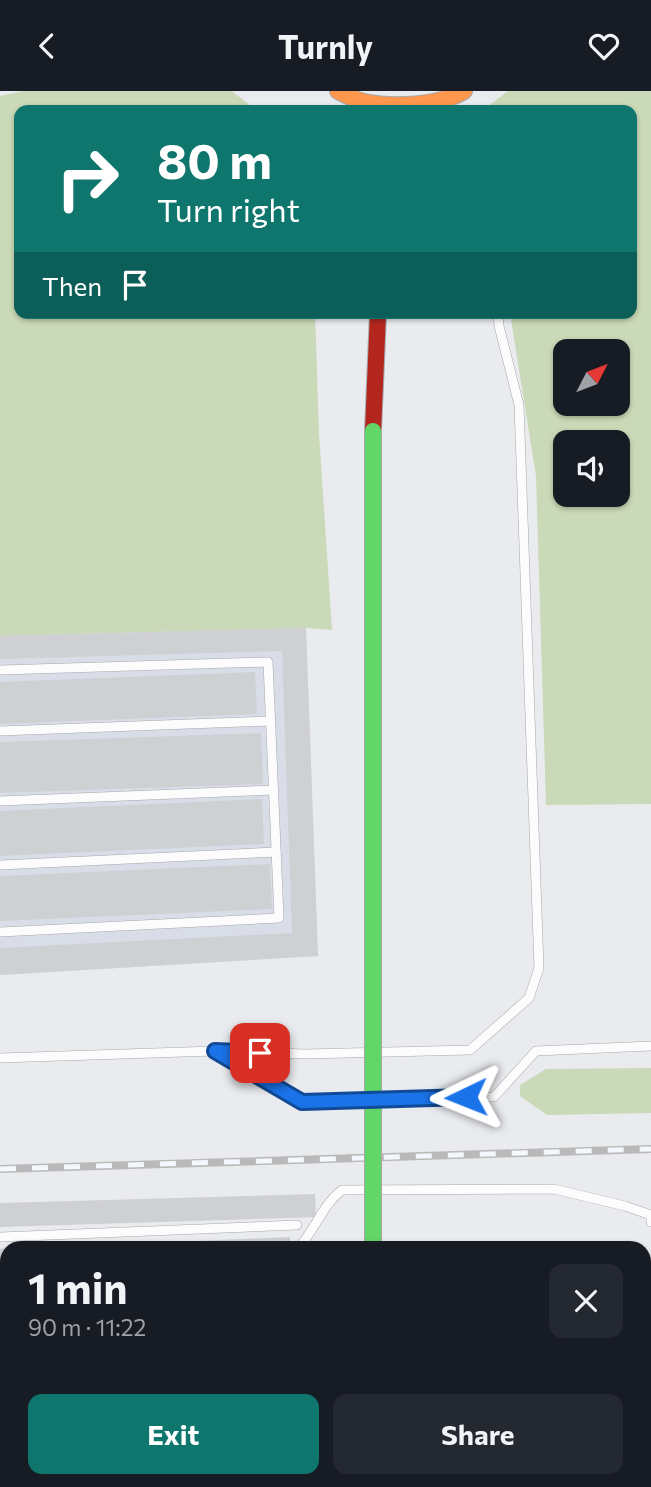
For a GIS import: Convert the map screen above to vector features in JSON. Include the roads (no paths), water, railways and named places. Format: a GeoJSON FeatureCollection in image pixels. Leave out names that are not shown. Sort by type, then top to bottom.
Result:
{"type":"FeatureCollection","features":[{"type":"Feature","properties":{"kind":"street"},"geometry":{"type":"LineString","coordinates":[[328,91],[343,105]]}},
{"type":"Feature","properties":{"kind":"street"},"geometry":{"type":"LineString","coordinates":[[338,91],[363,102],[399,105]]}},
{"type":"Feature","properties":{"kind":"street"},"geometry":{"type":"LineString","coordinates":[[418,105],[457,99]]}},
{"type":"Feature","properties":{"kind":"street"},"geometry":{"type":"LineString","coordinates":[[373,1241],[373,431],[378,319]]}},
{"type":"Feature","properties":{"kind":"lane"},"geometry":{"type":"LineString","coordinates":[[0,1059],[215,1051],[305,1054],[470,1049],[529,998],[539,968],[519,405],[498,319]]}},
{"type":"Feature","properties":{"kind":"lane"},"geometry":{"type":"LineString","coordinates":[[0,670],[268,662],[279,918],[0,932]]}},
{"type":"Feature","properties":{"kind":"lane"},"geometry":{"type":"LineString","coordinates":[[0,731],[271,721]]}},
{"type":"Feature","properties":{"kind":"lane"},"geometry":{"type":"LineString","coordinates":[[0,801],[274,790]]}},
{"type":"Feature","properties":{"kind":"lane"},"geometry":{"type":"LineString","coordinates":[[0,865],[276,852]]}},
{"type":"Feature","properties":{"kind":"lane"},"geometry":{"type":"LineString","coordinates":[[215,1051],[302,1102],[494,1097],[536,1051],[651,1046]]}},
{"type":"Feature","properties":{"kind":"lane"},"geometry":{"type":"LineString","coordinates":[[306,1241],[334,1196],[342,1190],[554,1189],[625,1206],[650,1215],[651,1222]]}},
{"type":"Feature","properties":{"kind":"lane"},"geometry":{"type":"LineString","coordinates":[[0,1237],[297,1225]]}},
{"type":"Feature","properties":{"kind":"railway"},"geometry":{"type":"LineString","coordinates":[[0,1169],[651,1149]]}}]}
